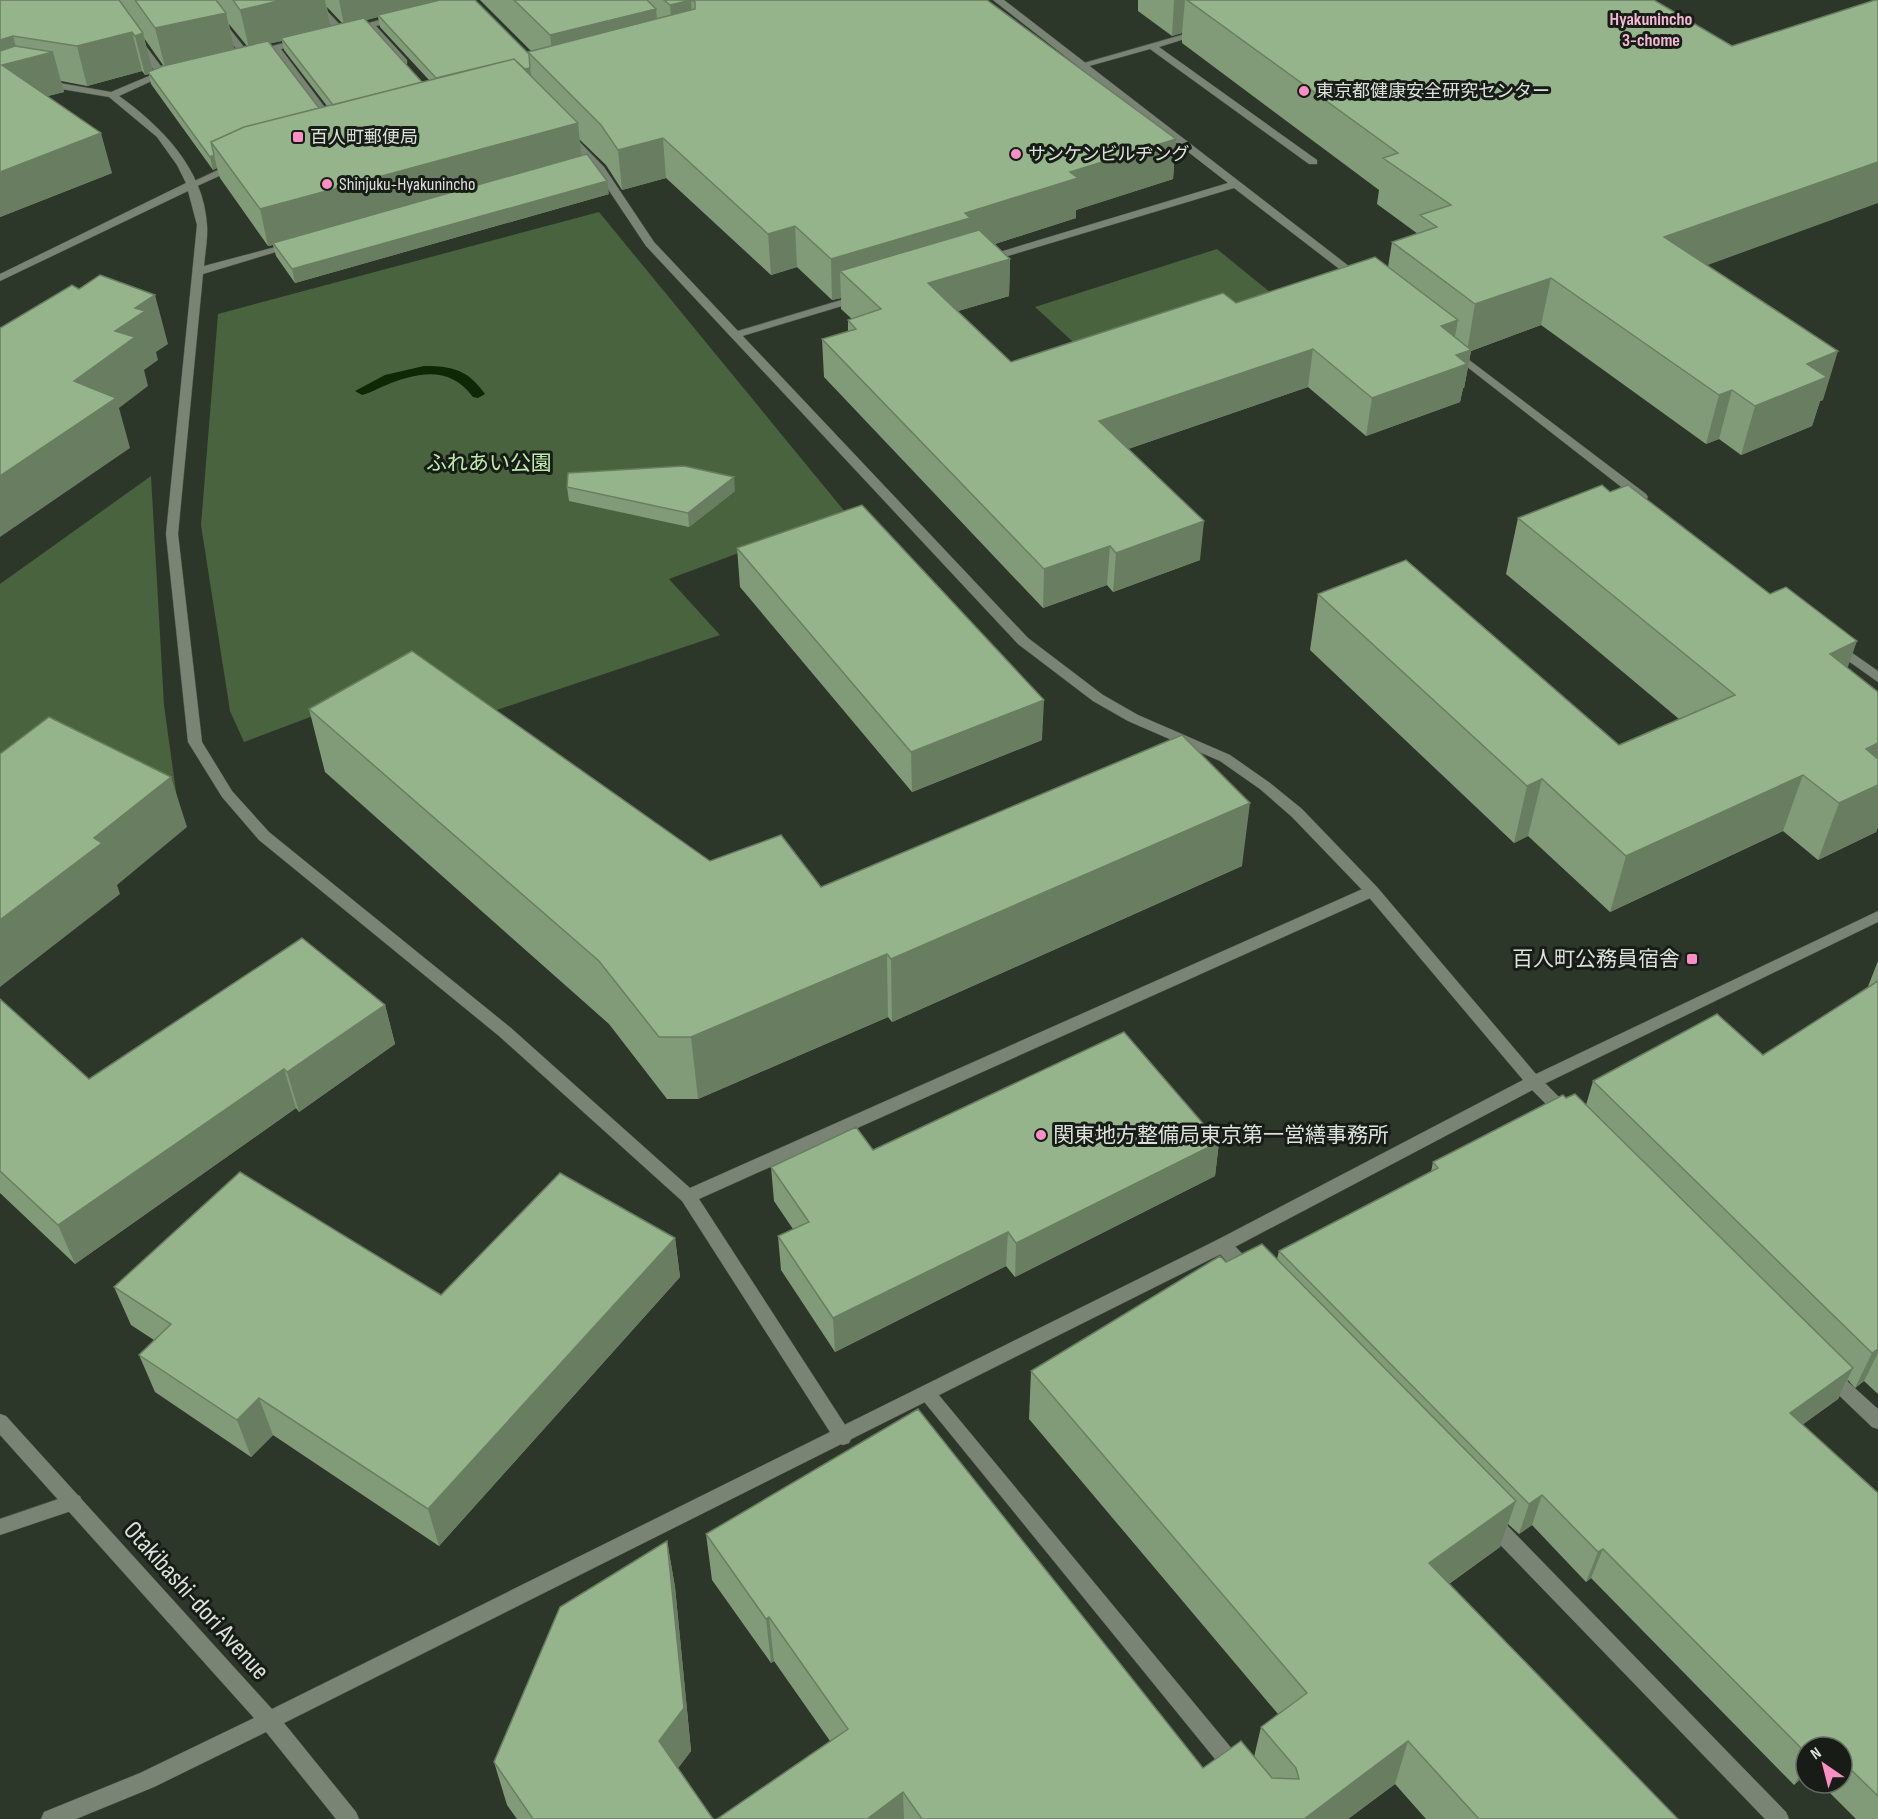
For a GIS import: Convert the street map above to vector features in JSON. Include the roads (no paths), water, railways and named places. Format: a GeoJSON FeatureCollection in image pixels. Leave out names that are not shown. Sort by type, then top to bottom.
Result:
{"type":"FeatureCollection","features":[{"type":"Feature","properties":{"kind":"street"},"geometry":{"type":"LineString","coordinates":[[202,0],[240,56],[307,39]]}},
{"type":"Feature","properties":{"kind":"street"},"geometry":{"type":"LineString","coordinates":[[312,0],[340,32]]}},
{"type":"Feature","properties":{"kind":"street"},"geometry":{"type":"LineString","coordinates":[[998,0],[1368,286]]}},
{"type":"Feature","properties":{"kind":"street"},"geometry":{"type":"LineString","coordinates":[[329,34],[404,16]]}},
{"type":"Feature","properties":{"kind":"street"},"geometry":{"type":"LineString","coordinates":[[370,24],[415,75]]}},
{"type":"Feature","properties":{"kind":"street"},"geometry":{"type":"LineString","coordinates":[[112,95],[167,73],[128,28]]}},
{"type":"Feature","properties":{"kind":"street"},"geometry":{"type":"LineString","coordinates":[[1082,65],[1215,28]]}},
{"type":"Feature","properties":{"kind":"street"},"geometry":{"type":"LineString","coordinates":[[1152,46],[1313,162]]}},
{"type":"Feature","properties":{"kind":"street"},"geometry":{"type":"LineString","coordinates":[[274,47],[341,135]]}},
{"type":"Feature","properties":{"kind":"street"},"geometry":{"type":"LineString","coordinates":[[36,82],[112,95],[152,126],[173,148],[198,202],[202,225],[172,534],[195,742],[228,794],[264,836],[505,1032],[688,1196],[843,1437]]}},
{"type":"Feature","properties":{"kind":"street"},"geometry":{"type":"LineString","coordinates":[[556,124],[650,244],[1023,641],[1059,671],[1098,698],[1133,718],[1225,758],[1265,786],[1297,813],[1372,891],[1534,1082],[1575,1123]]}},
{"type":"Feature","properties":{"kind":"street"},"geometry":{"type":"LineString","coordinates":[[0,278],[247,160]]}},
{"type":"Feature","properties":{"kind":"street"},"geometry":{"type":"LineString","coordinates":[[974,263],[1236,184]]}},
{"type":"Feature","properties":{"kind":"street"},"geometry":{"type":"LineString","coordinates":[[196,273],[309,241]]}},
{"type":"Feature","properties":{"kind":"street"},"geometry":{"type":"LineString","coordinates":[[735,335],[871,294]]}},
{"type":"Feature","properties":{"kind":"street"},"geometry":{"type":"LineString","coordinates":[[1444,344],[1651,503]]}},
{"type":"Feature","properties":{"kind":"street"},"geometry":{"type":"LineString","coordinates":[[1821,634],[1878,678]]}},
{"type":"Feature","properties":{"kind":"street"},"geometry":{"type":"LineString","coordinates":[[688,1196],[1372,891]]}},
{"type":"Feature","properties":{"kind":"street"},"geometry":{"type":"LineString","coordinates":[[51,1819],[147,1779],[843,1437],[1223,1245],[1534,1082],[1878,916]]}},
{"type":"Feature","properties":{"kind":"street"},"geometry":{"type":"LineString","coordinates":[[1223,1245],[1264,1288]]}},
{"type":"Feature","properties":{"kind":"street"},"geometry":{"type":"LineString","coordinates":[[1817,1363],[1878,1421]]}},
{"type":"Feature","properties":{"kind":"street"},"geometry":{"type":"LineString","coordinates":[[927,1393],[1246,1782]]}},
{"type":"Feature","properties":{"kind":"street","name":"Otakibashi-dori Avenue"},"geometry":{"type":"LineString","coordinates":[[0,1422],[269,1720],[349,1819]]}},
{"type":"Feature","properties":{"kind":"street"},"geometry":{"type":"LineString","coordinates":[[0,1527],[73,1502]]}},
{"type":"Feature","properties":{"kind":"street"},"geometry":{"type":"LineString","coordinates":[[1480,1511],[1779,1819]]}},
{"type":"Feature","properties":{"kind":"waterway"},"geometry":{"type":"LineString","coordinates":[[362,391],[407,373],[441,370],[469,381],[478,394]]}},
{"type":"Feature","properties":{"kind":"place","name":"東京都健康安全研究センター"},"geometry":{"type":"Point","coordinates":[1304,91]}},
{"type":"Feature","properties":{"kind":"place","name":"百人町郵便局"},"geometry":{"type":"Point","coordinates":[298,137]}},
{"type":"Feature","properties":{"kind":"place","name":"サンケンビルヂング"},"geometry":{"type":"Point","coordinates":[1016,154]}},
{"type":"Feature","properties":{"kind":"place","name":"Shinjuku-Hyakunincho"},"geometry":{"type":"Point","coordinates":[327,184]}},
{"type":"Feature","properties":{"kind":"place","name":"百人町公務員宿舎"},"geometry":{"type":"Point","coordinates":[1692,959]}},
{"type":"Feature","properties":{"kind":"place","name":"関東地方整備局東京第一営繕事務所"},"geometry":{"type":"Point","coordinates":[1041,1135]}},
{"type":"Feature","properties":{"kind":"district","name":"Hyakunincho 3-chome"},"geometry":{"type":"Point","coordinates":[1651,29]}},
{"type":"Feature","properties":{"kind":"park label","name":"ふれあい公園"},"geometry":{"type":"Point","coordinates":[489,463]}}]}
